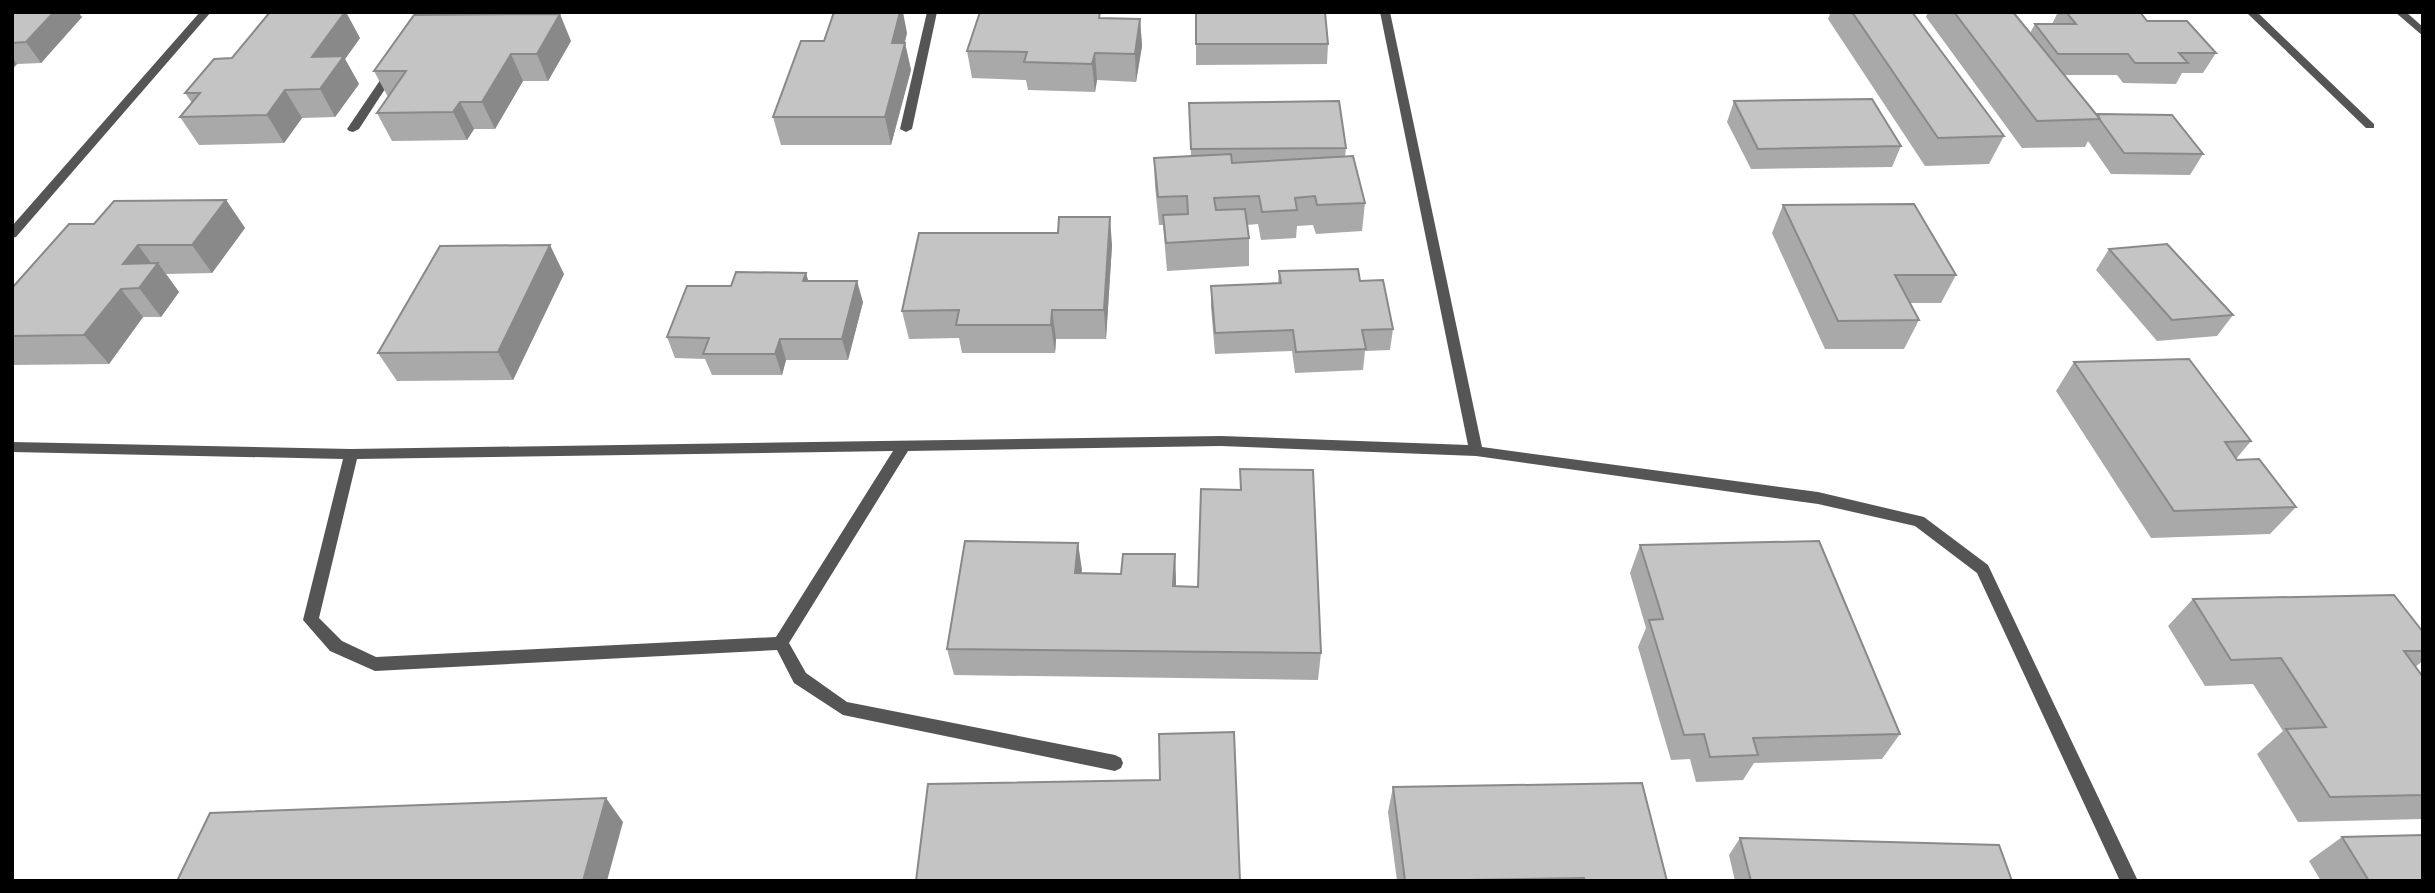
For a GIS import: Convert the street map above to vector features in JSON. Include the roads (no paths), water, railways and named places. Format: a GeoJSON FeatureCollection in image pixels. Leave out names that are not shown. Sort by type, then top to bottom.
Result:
{"type":"FeatureCollection","features":[{"type":"Feature","properties":{"kind":"street"},"geometry":{"type":"LineString","coordinates":[[12,234],[206,12]]}},
{"type":"Feature","properties":{"kind":"street"},"geometry":{"type":"LineString","coordinates":[[906,129],[932,12]]}},
{"type":"Feature","properties":{"kind":"street"},"geometry":{"type":"LineString","coordinates":[[1385,12],[1476,451]]}},
{"type":"Feature","properties":{"kind":"street"},"geometry":{"type":"LineString","coordinates":[[2251,12],[2370,126]]}},
{"type":"Feature","properties":{"kind":"street"},"geometry":{"type":"LineString","coordinates":[[2400,12],[2423,33]]}},
{"type":"Feature","properties":{"kind":"street"},"geometry":{"type":"LineString","coordinates":[[353,130],[399,59]]}},
{"type":"Feature","properties":{"kind":"street"},"geometry":{"type":"LineString","coordinates":[[12,447],[351,454],[1221,441],[1476,451],[1818,498],[1919,522],[1983,569],[2129,881]]}},
{"type":"Feature","properties":{"kind":"street"},"geometry":{"type":"LineString","coordinates":[[781,643],[905,444]]}},
{"type":"Feature","properties":{"kind":"street"},"geometry":{"type":"LineString","coordinates":[[351,454],[311,620],[336,646],[375,664],[781,643]]}},
{"type":"Feature","properties":{"kind":"street"},"geometry":{"type":"LineString","coordinates":[[781,643],[800,678],[843,708],[1115,763]]}}]}
